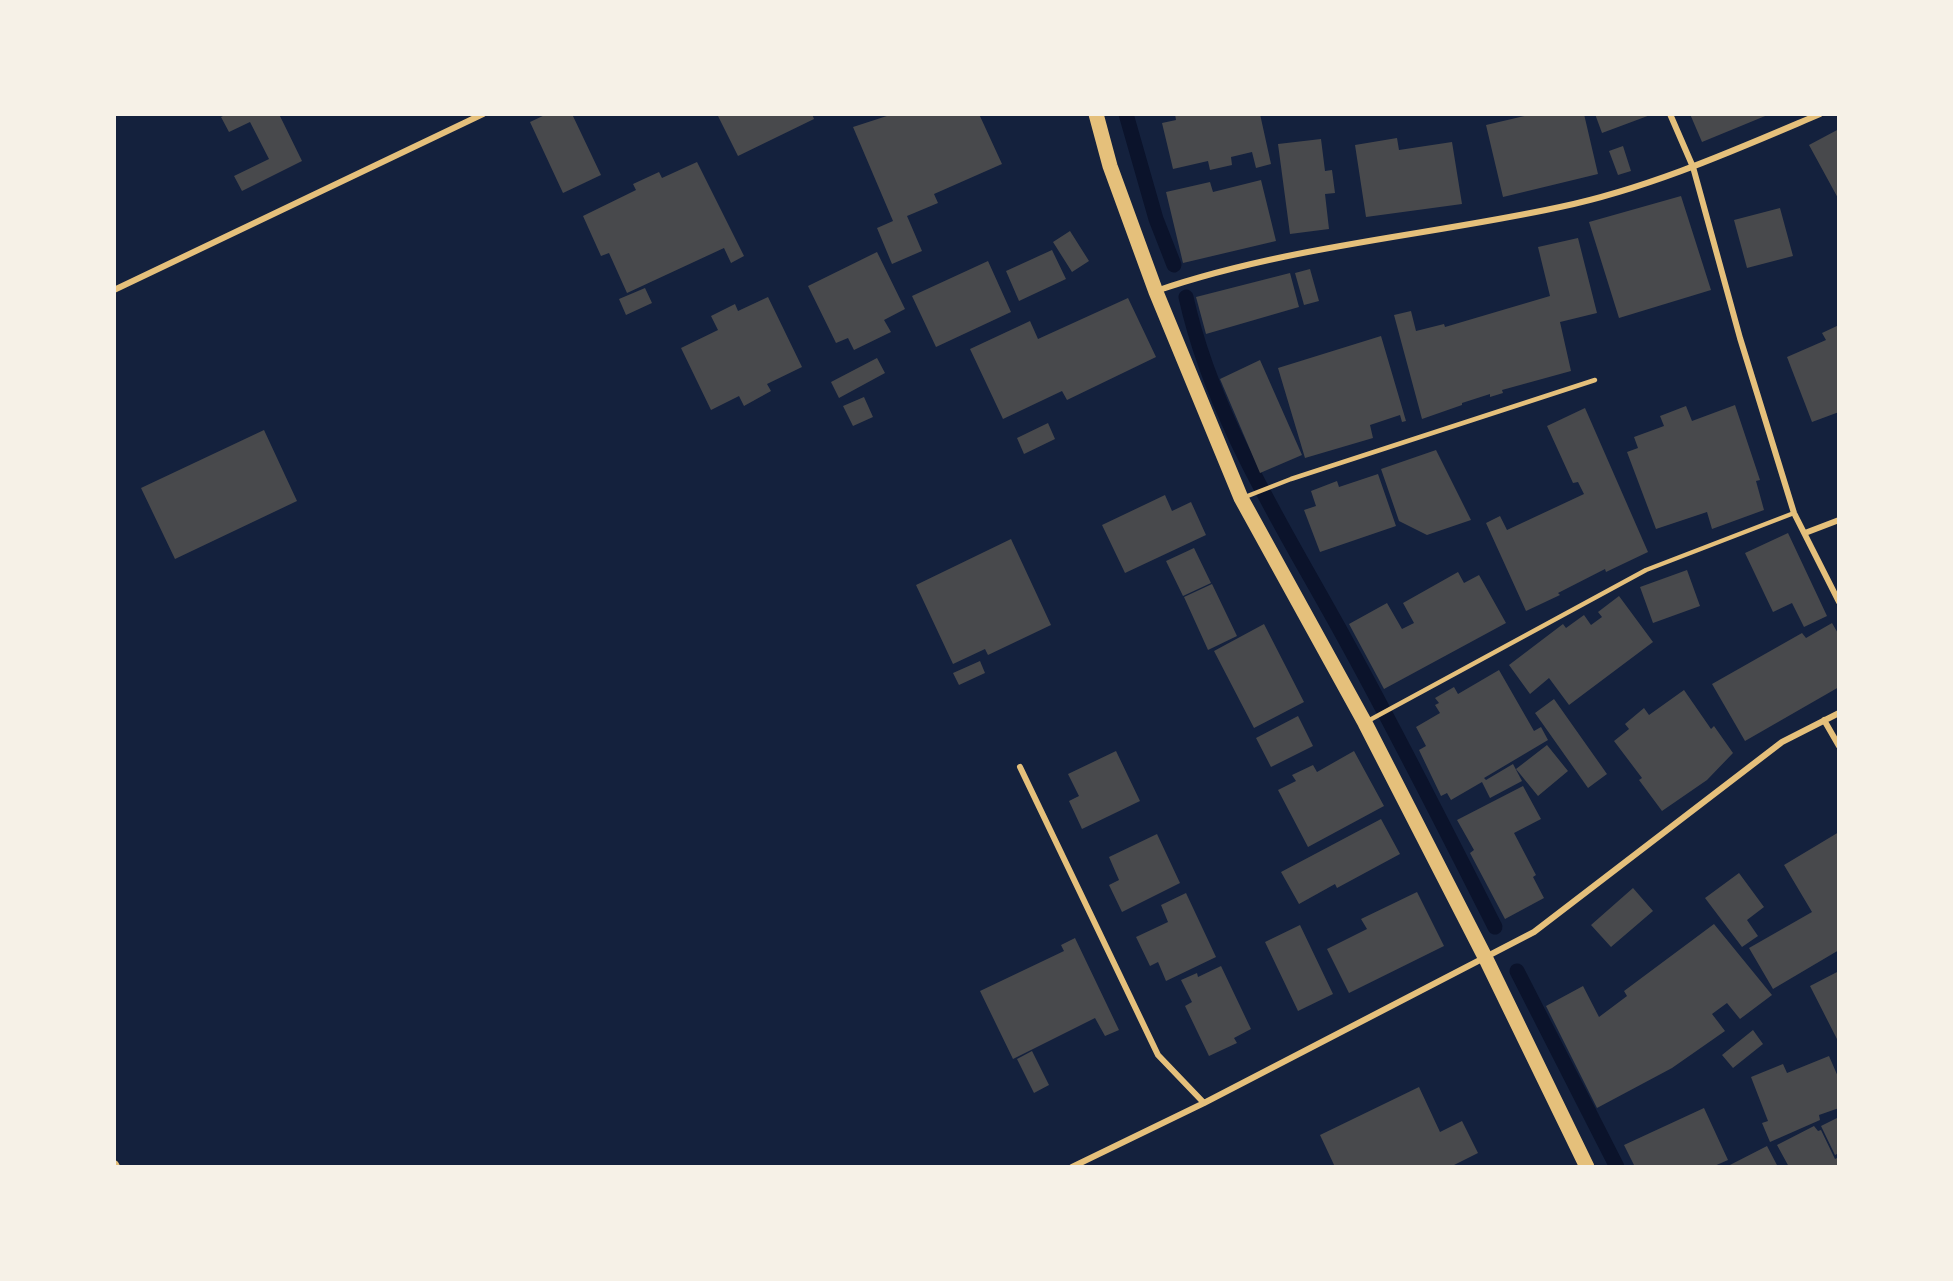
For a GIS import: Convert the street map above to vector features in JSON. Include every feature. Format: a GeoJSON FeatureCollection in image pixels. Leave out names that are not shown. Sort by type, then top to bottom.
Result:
{"type":"FeatureCollection","features":[{"type":"Feature","properties":{"kind":"main road"},"geometry":{"type":"LineString","coordinates":[[1096,114],[1110,166],[1156,292],[1241,498],[1367,722],[1486,958],[1587,1167]]}},
{"type":"Feature","properties":{"kind":"street"},"geometry":{"type":"LineString","coordinates":[[114,290],[483,114]]}},
{"type":"Feature","properties":{"kind":"street"},"geometry":{"type":"LineString","coordinates":[[1670,114],[1693,167],[1740,338],[1794,513],[1839,602]]}},
{"type":"Feature","properties":{"kind":"street"},"geometry":{"type":"LineString","coordinates":[[1156,292],[1195,278],[1367,240],[1561,207],[1693,167],[1820,114]]}},
{"type":"Feature","properties":{"kind":"street"},"geometry":{"type":"LineString","coordinates":[[1805,533],[1839,520]]}},
{"type":"Feature","properties":{"kind":"street"},"geometry":{"type":"LineString","coordinates":[[1072,1167],[1204,1103],[1486,958],[1552,920],[1782,742],[1839,712]]}},
{"type":"Feature","properties":{"kind":"street"},"geometry":{"type":"LineString","coordinates":[[1824,720],[1839,746]]}},
{"type":"Feature","properties":{"kind":"street"},"geometry":{"type":"LineString","coordinates":[[1020,767],[1158,1055],[1204,1103]]}},
{"type":"Feature","properties":{"kind":"lane"},"geometry":{"type":"LineString","coordinates":[[1241,498],[1291,478],[1595,380]]}},
{"type":"Feature","properties":{"kind":"lane"},"geometry":{"type":"LineString","coordinates":[[1367,722],[1646,570],[1794,513]]}},
{"type":"Feature","properties":{"kind":"building"},"geometry":{"type":"Polygon","coordinates":[[[227,114],[279,114],[302,161],[242,191],[234,176],[269,159],[250,122],[229,132],[221,117],[227,114]]]}},
{"type":"Feature","properties":{"kind":"building"},"geometry":{"type":"Polygon","coordinates":[[[547,114],[572,114],[601,175],[563,193],[530,122],[547,114]]]}},
{"type":"Feature","properties":{"kind":"building"},"geometry":{"type":"Polygon","coordinates":[[[717,114],[812,114],[814,119],[738,156],[717,114]]]}},
{"type":"Feature","properties":{"kind":"building"},"geometry":{"type":"Polygon","coordinates":[[[893,114],[979,114],[1002,164],[934,194],[938,203],[907,216],[922,251],[892,264],[877,228],[893,221],[853,127],[893,114]]]}},
{"type":"Feature","properties":{"kind":"building"},"geometry":{"type":"Polygon","coordinates":[[[1175,114],[1260,114],[1271,164],[1256,168],[1252,152],[1231,157],[1232,165],[1210,170],[1208,161],[1173,169],[1162,123],[1176,120],[1175,114]]]}},
{"type":"Feature","properties":{"kind":"building"},"geometry":{"type":"Polygon","coordinates":[[[1533,114],[1584,114],[1598,174],[1503,197],[1486,125],[1533,114]]]}},
{"type":"Feature","properties":{"kind":"building"},"geometry":{"type":"Polygon","coordinates":[[[1595,114],[1653,114],[1602,133],[1595,114]]]}},
{"type":"Feature","properties":{"kind":"building"},"geometry":{"type":"Polygon","coordinates":[[[1690,114],[1770,114],[1702,142],[1690,114]]]}},
{"type":"Feature","properties":{"kind":"building"},"geometry":{"type":"Polygon","coordinates":[[[1839,129],[1839,200],[1809,145],[1839,129]]]}},
{"type":"Feature","properties":{"kind":"building"},"geometry":{"type":"Polygon","coordinates":[[[1397,138],[1399,150],[1452,142],[1462,204],[1366,217],[1355,145],[1397,138]]]}},
{"type":"Feature","properties":{"kind":"building"},"geometry":{"type":"Polygon","coordinates":[[[1321,139],[1325,171],[1332,170],[1335,193],[1325,194],[1329,229],[1290,234],[1278,144],[1321,139]]]}},
{"type":"Feature","properties":{"kind":"building"},"geometry":{"type":"Polygon","coordinates":[[[1623,146],[1631,171],[1618,175],[1609,151],[1623,146]]]}},
{"type":"Feature","properties":{"kind":"building"},"geometry":{"type":"Polygon","coordinates":[[[697,162],[744,256],[731,263],[724,248],[627,293],[609,253],[601,256],[583,216],[636,190],[633,184],[659,172],[662,178],[697,162]]]}},
{"type":"Feature","properties":{"kind":"building"},"geometry":{"type":"Polygon","coordinates":[[[1261,180],[1276,241],[1183,263],[1166,192],[1210,182],[1213,192],[1261,180]]]}},
{"type":"Feature","properties":{"kind":"building"},"geometry":{"type":"Polygon","coordinates":[[[1681,196],[1711,290],[1619,318],[1589,222],[1681,196]]]}},
{"type":"Feature","properties":{"kind":"building"},"geometry":{"type":"Polygon","coordinates":[[[1780,208],[1793,256],[1747,268],[1734,220],[1780,208]]]}},
{"type":"Feature","properties":{"kind":"building"},"geometry":{"type":"Polygon","coordinates":[[[1070,231],[1089,261],[1072,272],[1053,242],[1070,231]]]}},
{"type":"Feature","properties":{"kind":"building"},"geometry":{"type":"Polygon","coordinates":[[[1578,238],[1597,313],[1560,322],[1571,371],[1502,390],[1503,393],[1490,397],[1490,394],[1422,419],[1394,315],[1411,311],[1416,331],[1444,324],[1445,327],[1550,296],[1538,247],[1578,238]]]}},
{"type":"Feature","properties":{"kind":"building"},"geometry":{"type":"Polygon","coordinates":[[[1052,250],[1066,279],[1019,301],[1006,271],[1052,250]]]}},
{"type":"Feature","properties":{"kind":"building"},"geometry":{"type":"Polygon","coordinates":[[[877,252],[905,309],[884,320],[891,332],[854,350],[848,338],[836,343],[808,286],[877,252]]]}},
{"type":"Feature","properties":{"kind":"building"},"geometry":{"type":"Polygon","coordinates":[[[988,261],[1011,312],[936,347],[912,296],[988,261]]]}},
{"type":"Feature","properties":{"kind":"building"},"geometry":{"type":"Polygon","coordinates":[[[1310,269],[1319,301],[1304,305],[1295,273],[1310,269]]]}},
{"type":"Feature","properties":{"kind":"building"},"geometry":{"type":"Polygon","coordinates":[[[1290,273],[1299,307],[1206,334],[1196,297],[1290,273]]]}},
{"type":"Feature","properties":{"kind":"building"},"geometry":{"type":"Polygon","coordinates":[[[645,288],[652,303],[626,315],[619,299],[645,288]]]}},
{"type":"Feature","properties":{"kind":"building"},"geometry":{"type":"Polygon","coordinates":[[[768,297],[802,367],[767,384],[771,391],[744,406],[739,396],[711,410],[681,348],[718,330],[711,316],[735,304],[738,311],[768,297]]]}},
{"type":"Feature","properties":{"kind":"building"},"geometry":{"type":"Polygon","coordinates":[[[1128,298],[1156,357],[1067,400],[1062,391],[1003,419],[970,349],[1030,321],[1038,339],[1128,298]]]}},
{"type":"Feature","properties":{"kind":"building"},"geometry":{"type":"Polygon","coordinates":[[[1839,325],[1839,412],[1812,422],[1787,357],[1826,340],[1822,333],[1839,325]]]}},
{"type":"Feature","properties":{"kind":"building"},"geometry":{"type":"Polygon","coordinates":[[[1381,336],[1406,421],[1402,422],[1400,415],[1370,425],[1373,438],[1305,458],[1278,368],[1381,336]]]}},
{"type":"Feature","properties":{"kind":"building"},"geometry":{"type":"Polygon","coordinates":[[[877,358],[885,373],[839,398],[831,382],[877,358]]]}},
{"type":"Feature","properties":{"kind":"building"},"geometry":{"type":"Polygon","coordinates":[[[1260,360],[1302,455],[1260,473],[1220,379],[1260,360]]]}},
{"type":"Feature","properties":{"kind":"building"},"geometry":{"type":"Polygon","coordinates":[[[864,397],[873,417],[853,426],[843,406],[864,397]]]}},
{"type":"Feature","properties":{"kind":"building"},"geometry":{"type":"Polygon","coordinates":[[[1735,405],[1760,480],[1756,481],[1764,510],[1712,529],[1707,512],[1656,529],[1627,452],[1638,448],[1634,437],[1664,426],[1660,416],[1686,406],[1692,421],[1735,405]]]}},
{"type":"Feature","properties":{"kind":"building"},"geometry":{"type":"Polygon","coordinates":[[[1585,408],[1648,552],[1606,572],[1605,569],[1558,593],[1560,595],[1526,611],[1486,523],[1500,516],[1507,530],[1584,494],[1578,482],[1573,483],[1547,426],[1585,408]]]}},
{"type":"Feature","properties":{"kind":"building"},"geometry":{"type":"Polygon","coordinates":[[[1048,423],[1055,439],[1024,454],[1017,438],[1048,423]]]}},
{"type":"Feature","properties":{"kind":"building"},"geometry":{"type":"Polygon","coordinates":[[[264,430],[297,501],[175,559],[141,488],[264,430]]]}},
{"type":"Feature","properties":{"kind":"building"},"geometry":{"type":"Polygon","coordinates":[[[1436,450],[1471,520],[1427,535],[1399,521],[1381,469],[1436,450]]]}},
{"type":"Feature","properties":{"kind":"building"},"geometry":{"type":"Polygon","coordinates":[[[1378,474],[1396,526],[1320,552],[1304,510],[1316,506],[1311,491],[1337,481],[1339,487],[1378,474]]]}},
{"type":"Feature","properties":{"kind":"building"},"geometry":{"type":"Polygon","coordinates":[[[1165,495],[1172,511],[1191,502],[1206,535],[1125,573],[1102,525],[1165,495]]]}},
{"type":"Feature","properties":{"kind":"building"},"geometry":{"type":"Polygon","coordinates":[[[1788,533],[1827,616],[1804,627],[1792,603],[1773,612],[1745,553],[1788,533]]]}},
{"type":"Feature","properties":{"kind":"building"},"geometry":{"type":"Polygon","coordinates":[[[1011,539],[1051,625],[988,655],[985,649],[953,664],[916,585],[1011,539]]]}},
{"type":"Feature","properties":{"kind":"building"},"geometry":{"type":"Polygon","coordinates":[[[1194,548],[1211,583],[1183,596],[1166,561],[1194,548]]]}},
{"type":"Feature","properties":{"kind":"building"},"geometry":{"type":"Polygon","coordinates":[[[1687,570],[1700,606],[1653,623],[1640,587],[1687,570]]]}},
{"type":"Feature","properties":{"kind":"building"},"geometry":{"type":"Polygon","coordinates":[[[1458,572],[1464,583],[1479,575],[1506,623],[1384,689],[1349,624],[1387,603],[1402,629],[1414,623],[1403,603],[1458,572]]]}},
{"type":"Feature","properties":{"kind":"building"},"geometry":{"type":"Polygon","coordinates":[[[1212,584],[1237,636],[1208,650],[1184,597],[1212,584]]]}},
{"type":"Feature","properties":{"kind":"building"},"geometry":{"type":"Polygon","coordinates":[[[1619,596],[1653,642],[1569,705],[1549,678],[1530,694],[1509,665],[1563,624],[1566,628],[1584,615],[1591,625],[1602,617],[1598,612],[1619,596]]]}},
{"type":"Feature","properties":{"kind":"building"},"geometry":{"type":"Polygon","coordinates":[[[1832,623],[1839,635],[1839,687],[1745,741],[1712,684],[1802,633],[1806,638],[1832,623]]]}},
{"type":"Feature","properties":{"kind":"building"},"geometry":{"type":"Polygon","coordinates":[[[1264,624],[1304,702],[1254,728],[1214,651],[1264,624]]]}},
{"type":"Feature","properties":{"kind":"building"},"geometry":{"type":"Polygon","coordinates":[[[980,661],[985,673],[959,685],[953,673],[980,661]]]}},
{"type":"Feature","properties":{"kind":"building"},"geometry":{"type":"Polygon","coordinates":[[[1499,670],[1534,731],[1541,727],[1548,740],[1484,778],[1486,780],[1513,764],[1522,781],[1490,798],[1482,782],[1451,800],[1447,793],[1441,796],[1419,750],[1426,746],[1416,727],[1440,713],[1435,705],[1439,703],[1435,698],[1454,687],[1458,694],[1499,670]]]}},
{"type":"Feature","properties":{"kind":"building"},"geometry":{"type":"Polygon","coordinates":[[[1684,690],[1711,729],[1714,726],[1733,753],[1707,780],[1662,811],[1639,780],[1642,778],[1614,741],[1629,729],[1625,724],[1644,708],[1649,715],[1684,690]]]}},
{"type":"Feature","properties":{"kind":"building"},"geometry":{"type":"Polygon","coordinates":[[[1554,699],[1607,774],[1588,788],[1535,713],[1554,699]]]}},
{"type":"Feature","properties":{"kind":"building"},"geometry":{"type":"Polygon","coordinates":[[[1298,716],[1313,746],[1271,767],[1256,738],[1298,716]]]}},
{"type":"Feature","properties":{"kind":"building"},"geometry":{"type":"Polygon","coordinates":[[[1547,745],[1568,771],[1538,796],[1516,769],[1547,745]]]}},
{"type":"Feature","properties":{"kind":"building"},"geometry":{"type":"Polygon","coordinates":[[[1116,751],[1140,801],[1082,829],[1069,801],[1079,796],[1068,774],[1116,751]]]}},
{"type":"Feature","properties":{"kind":"building"},"geometry":{"type":"Polygon","coordinates":[[[1354,751],[1384,806],[1308,847],[1278,790],[1296,781],[1292,775],[1313,765],[1317,772],[1354,751]]]}},
{"type":"Feature","properties":{"kind":"building"},"geometry":{"type":"Polygon","coordinates":[[[1523,786],[1541,819],[1514,833],[1536,875],[1533,877],[1544,898],[1505,919],[1470,853],[1474,850],[1457,820],[1523,786]]]}},
{"type":"Feature","properties":{"kind":"building"},"geometry":{"type":"Polygon","coordinates":[[[1381,819],[1400,854],[1337,888],[1335,884],[1299,904],[1281,872],[1381,819]]]}},
{"type":"Feature","properties":{"kind":"building"},"geometry":{"type":"Polygon","coordinates":[[[1839,832],[1839,950],[1773,989],[1749,948],[1812,912],[1784,865],[1839,832]]]}},
{"type":"Feature","properties":{"kind":"building"},"geometry":{"type":"Polygon","coordinates":[[[1157,834],[1180,883],[1122,912],[1109,885],[1119,880],[1109,857],[1157,834]]]}},
{"type":"Feature","properties":{"kind":"building"},"geometry":{"type":"Polygon","coordinates":[[[1739,873],[1764,907],[1747,920],[1758,936],[1742,947],[1705,898],[1739,873]]]}},
{"type":"Feature","properties":{"kind":"building"},"geometry":{"type":"Polygon","coordinates":[[[1633,888],[1653,911],[1611,947],[1591,925],[1633,888]]]}},
{"type":"Feature","properties":{"kind":"building"},"geometry":{"type":"Polygon","coordinates":[[[1417,892],[1444,946],[1349,993],[1327,949],[1367,929],[1361,919],[1417,892]]]}},
{"type":"Feature","properties":{"kind":"building"},"geometry":{"type":"Polygon","coordinates":[[[1186,893],[1216,957],[1166,981],[1158,962],[1150,966],[1136,937],[1168,922],[1161,905],[1186,893]]]}},
{"type":"Feature","properties":{"kind":"building"},"geometry":{"type":"Polygon","coordinates":[[[1714,924],[1772,995],[1740,1019],[1727,1003],[1712,1014],[1725,1031],[1672,1068],[1597,1108],[1546,1006],[1583,986],[1599,1017],[1627,996],[1624,991],[1714,924]]]}},
{"type":"Feature","properties":{"kind":"building"},"geometry":{"type":"Polygon","coordinates":[[[1300,925],[1333,994],[1298,1011],[1265,942],[1300,925]]]}},
{"type":"Feature","properties":{"kind":"building"},"geometry":{"type":"Polygon","coordinates":[[[1075,938],[1119,1030],[1105,1036],[1095,1018],[1013,1059],[980,991],[1064,951],[1061,945],[1075,938]]]}},
{"type":"Feature","properties":{"kind":"building"},"geometry":{"type":"Polygon","coordinates":[[[1221,966],[1251,1029],[1234,1038],[1237,1043],[1209,1056],[1185,1006],[1192,1002],[1181,980],[1197,973],[1198,977],[1221,966]]]}},
{"type":"Feature","properties":{"kind":"building"},"geometry":{"type":"Polygon","coordinates":[[[1839,971],[1839,1043],[1810,986],[1839,971]]]}},
{"type":"Feature","properties":{"kind":"building"},"geometry":{"type":"Polygon","coordinates":[[[1753,1030],[1763,1044],[1733,1068],[1722,1055],[1753,1030]]]}},
{"type":"Feature","properties":{"kind":"building"},"geometry":{"type":"Polygon","coordinates":[[[1032,1051],[1049,1085],[1034,1093],[1017,1059],[1032,1051]]]}},
{"type":"Feature","properties":{"kind":"building"},"geometry":{"type":"Polygon","coordinates":[[[1829,1056],[1839,1079],[1839,1108],[1819,1115],[1820,1120],[1770,1142],[1762,1123],[1768,1121],[1751,1077],[1783,1064],[1787,1073],[1829,1056]]]}},
{"type":"Feature","properties":{"kind":"building"},"geometry":{"type":"Polygon","coordinates":[[[1419,1087],[1440,1132],[1462,1121],[1478,1153],[1450,1167],[1335,1167],[1320,1135],[1419,1087]]]}},
{"type":"Feature","properties":{"kind":"building"},"geometry":{"type":"Polygon","coordinates":[[[1704,1108],[1728,1160],[1712,1167],[1635,1167],[1624,1145],[1704,1108]]]}},
{"type":"Feature","properties":{"kind":"building"},"geometry":{"type":"Polygon","coordinates":[[[1839,1117],[1839,1153],[1835,1155],[1821,1126],[1839,1117]]]}},
{"type":"Feature","properties":{"kind":"building"},"geometry":{"type":"Polygon","coordinates":[[[1814,1126],[1818,1131],[1821,1130],[1835,1159],[1839,1157],[1839,1167],[1789,1167],[1777,1145],[1814,1126]]]}},
{"type":"Feature","properties":{"kind":"building"},"geometry":{"type":"Polygon","coordinates":[[[1767,1146],[1778,1167],[1726,1167],[1767,1146]]]}},
{"type":"Feature","properties":{"kind":"waterway"},"geometry":{"type":"LineString","coordinates":[[1126,114],[1156,219],[1174,265]]}},
{"type":"Feature","properties":{"kind":"waterway"},"geometry":{"type":"LineString","coordinates":[[1186,297],[1198,343],[1214,387],[1254,474],[1422,783],[1495,927]]}},
{"type":"Feature","properties":{"kind":"waterway"},"geometry":{"type":"LineString","coordinates":[[1517,971],[1617,1167]]}}]}
